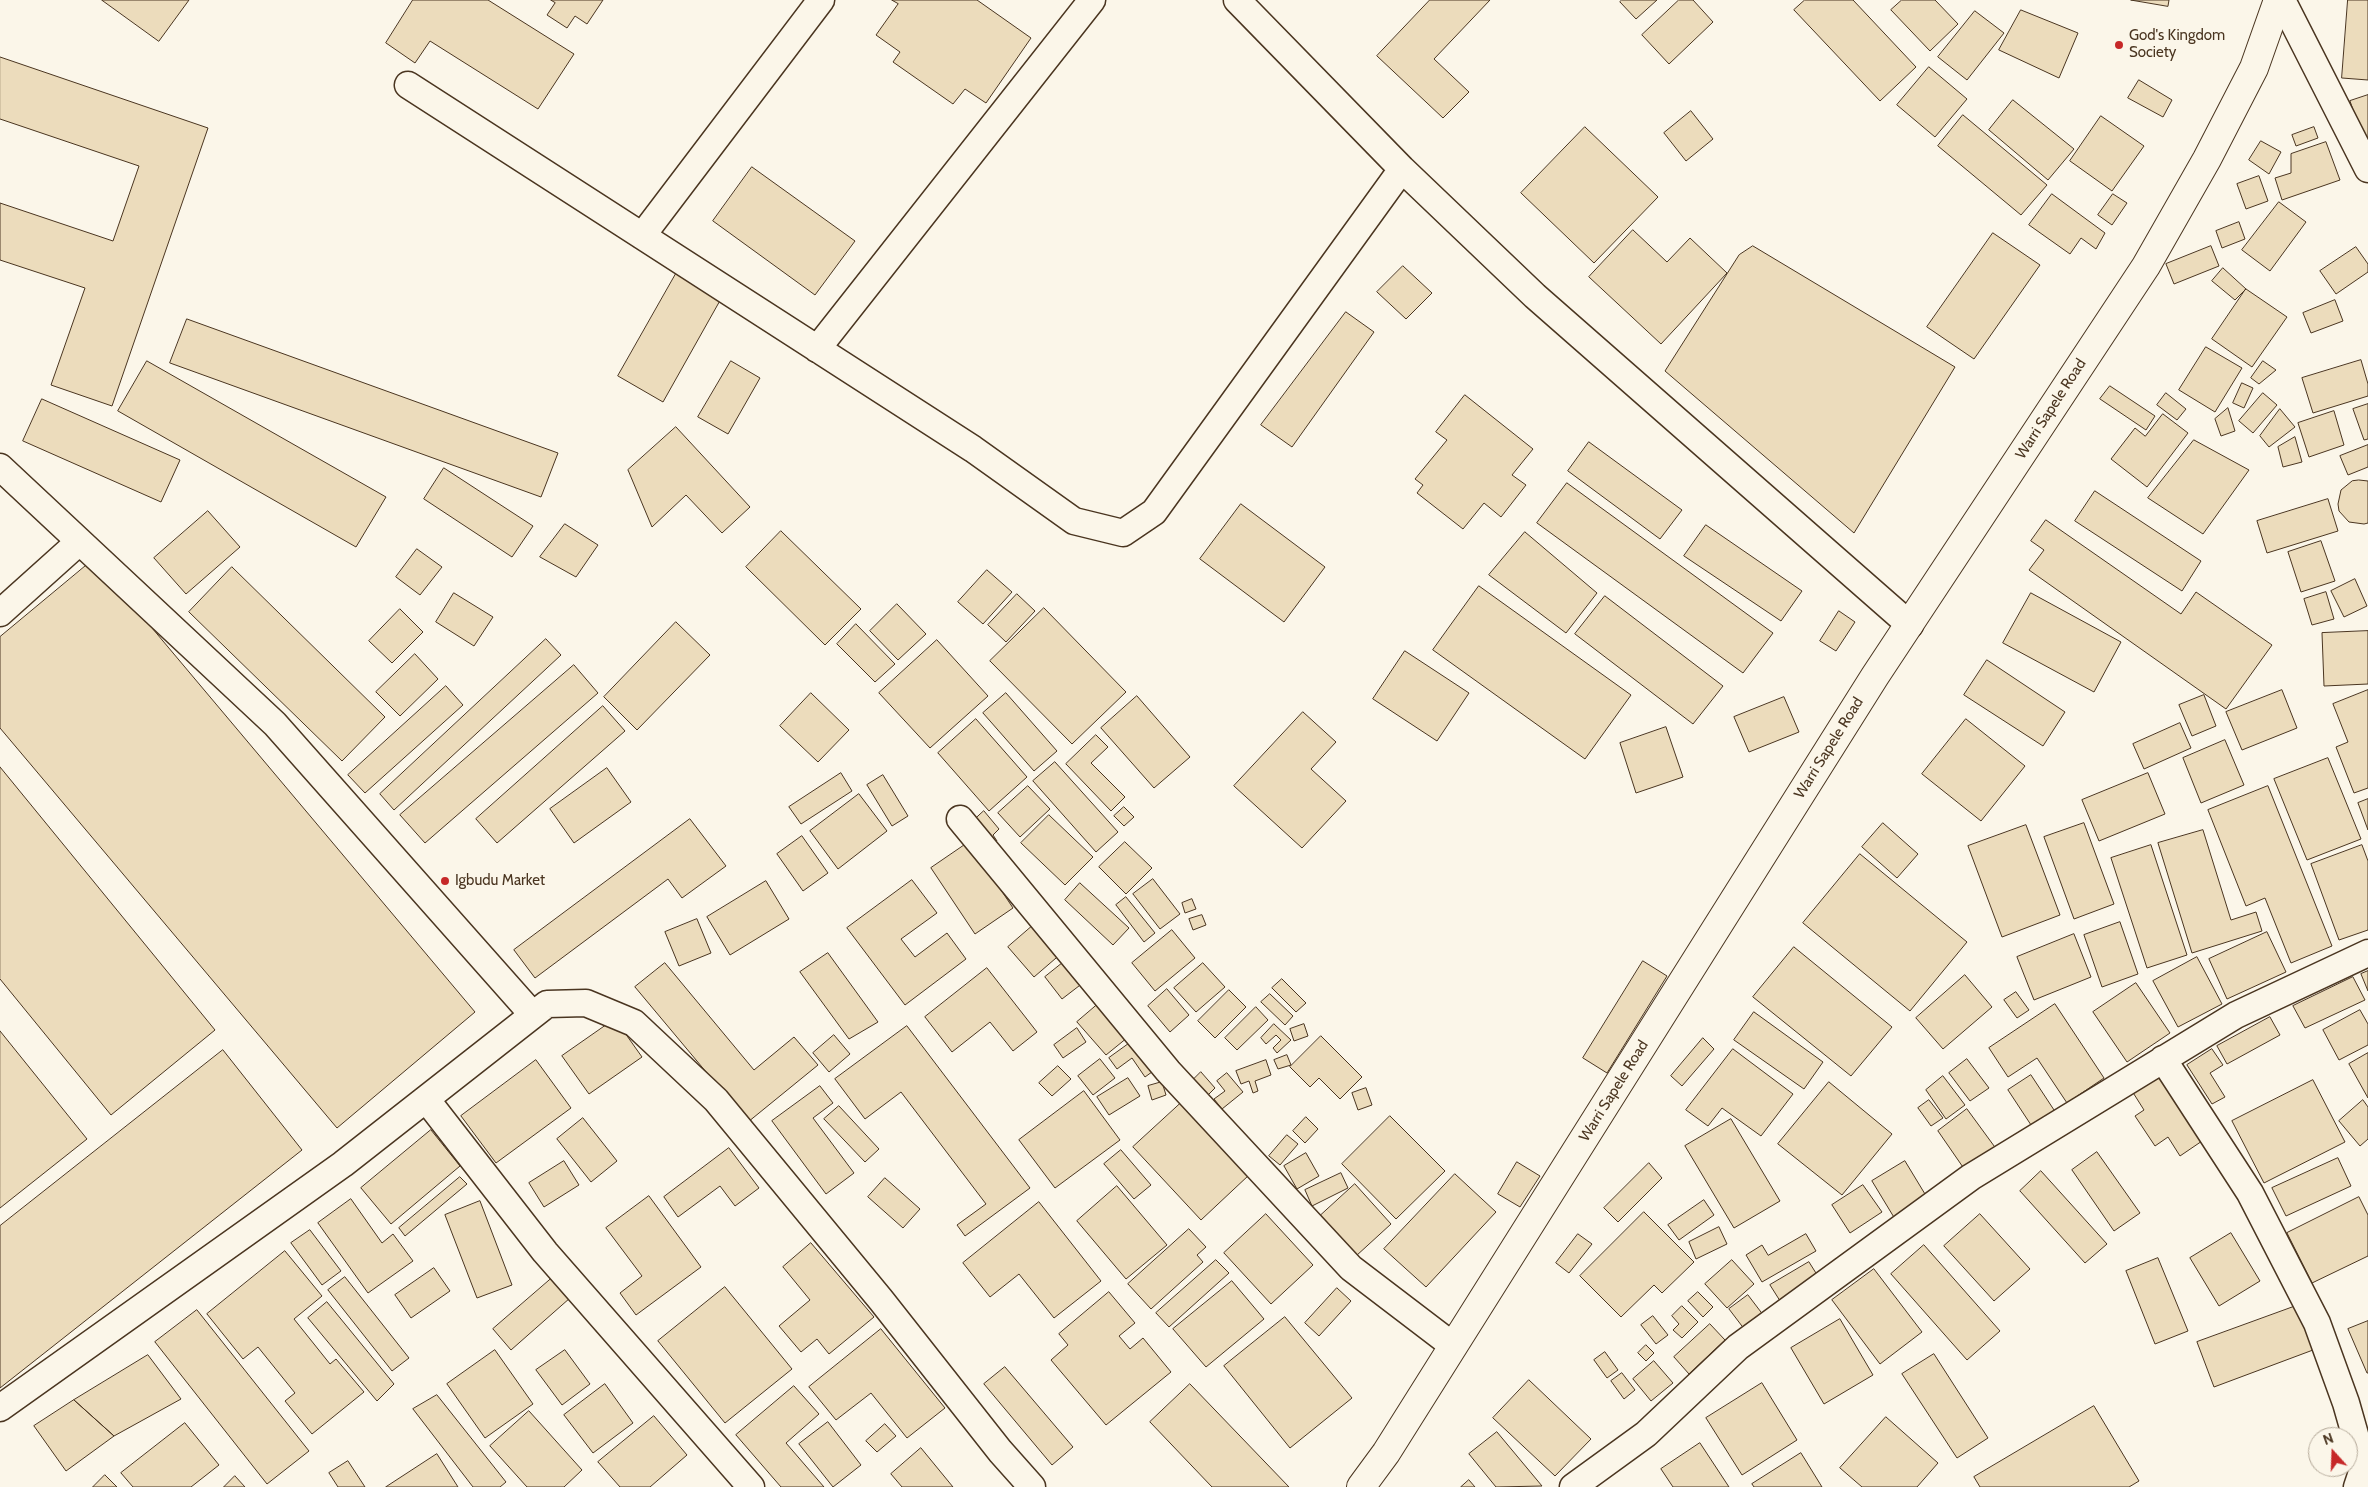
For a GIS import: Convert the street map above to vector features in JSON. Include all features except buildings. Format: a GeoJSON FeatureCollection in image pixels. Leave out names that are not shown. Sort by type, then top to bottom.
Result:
{"type":"FeatureCollection","features":[{"type":"Feature","properties":{"kind":"highway","name":"Warri Sapele Road"},"geometry":{"type":"LineString","coordinates":[[1361,1487],[1386,1453],[1782,822],[2146,266],[2207,159],[2254,68],[2278,0]]}},
{"type":"Feature","properties":{"kind":"street"},"geometry":{"type":"LineString","coordinates":[[642,236],[821,0]]}},
{"type":"Feature","properties":{"kind":"street"},"geometry":{"type":"LineString","coordinates":[[817,349],[1092,0]]}},
{"type":"Feature","properties":{"kind":"street"},"geometry":{"type":"LineString","coordinates":[[1237,0],[1402,169],[1535,296],[1910,625]]}},
{"type":"Feature","properties":{"kind":"street"},"geometry":{"type":"LineString","coordinates":[[2282,0],[2368,168]]}},
{"type":"Feature","properties":{"kind":"street"},"geometry":{"type":"LineString","coordinates":[[408,85],[973,450],[1074,521],[1123,533],[1154,512],[1402,169]]}},
{"type":"Feature","properties":{"kind":"street"},"geometry":{"type":"LineString","coordinates":[[0,467],[275,724],[533,1014]]}},
{"type":"Feature","properties":{"kind":"street"},"geometry":{"type":"LineString","coordinates":[[0,613],[79,542]]}},
{"type":"Feature","properties":{"kind":"street"},"geometry":{"type":"LineString","coordinates":[[960,819],[1168,1071],[1351,1268],[1452,1346]]}},
{"type":"Feature","properties":{"kind":"street"},"geometry":{"type":"LineString","coordinates":[[1574,1487],[1646,1434],[1738,1347],[1955,1189],[2236,1014],[2368,953]]}},
{"type":"Feature","properties":{"kind":"street"},"geometry":{"type":"LineString","coordinates":[[0,1408],[344,1164],[533,1014],[548,1004],[586,1003],[634,1023],[716,1100],[881,1300],[1000,1451],[1032,1487]]}},
{"type":"Feature","properties":{"kind":"street"},"geometry":{"type":"LineString","coordinates":[[2163,1059],[2250,1193],[2317,1323],[2346,1403],[2364,1466],[2357,1487]]}},
{"type":"Feature","properties":{"kind":"street"},"geometry":{"type":"LineString","coordinates":[[426,1099],[545,1252],[751,1487]]}},
{"type":"Feature","properties":{"kind":"place","name":"God's Kingdom Society"},"geometry":{"type":"Point","coordinates":[2119,45]}},
{"type":"Feature","properties":{"kind":"place","name":"Igbudu Market"},"geometry":{"type":"Point","coordinates":[445,881]}}]}
